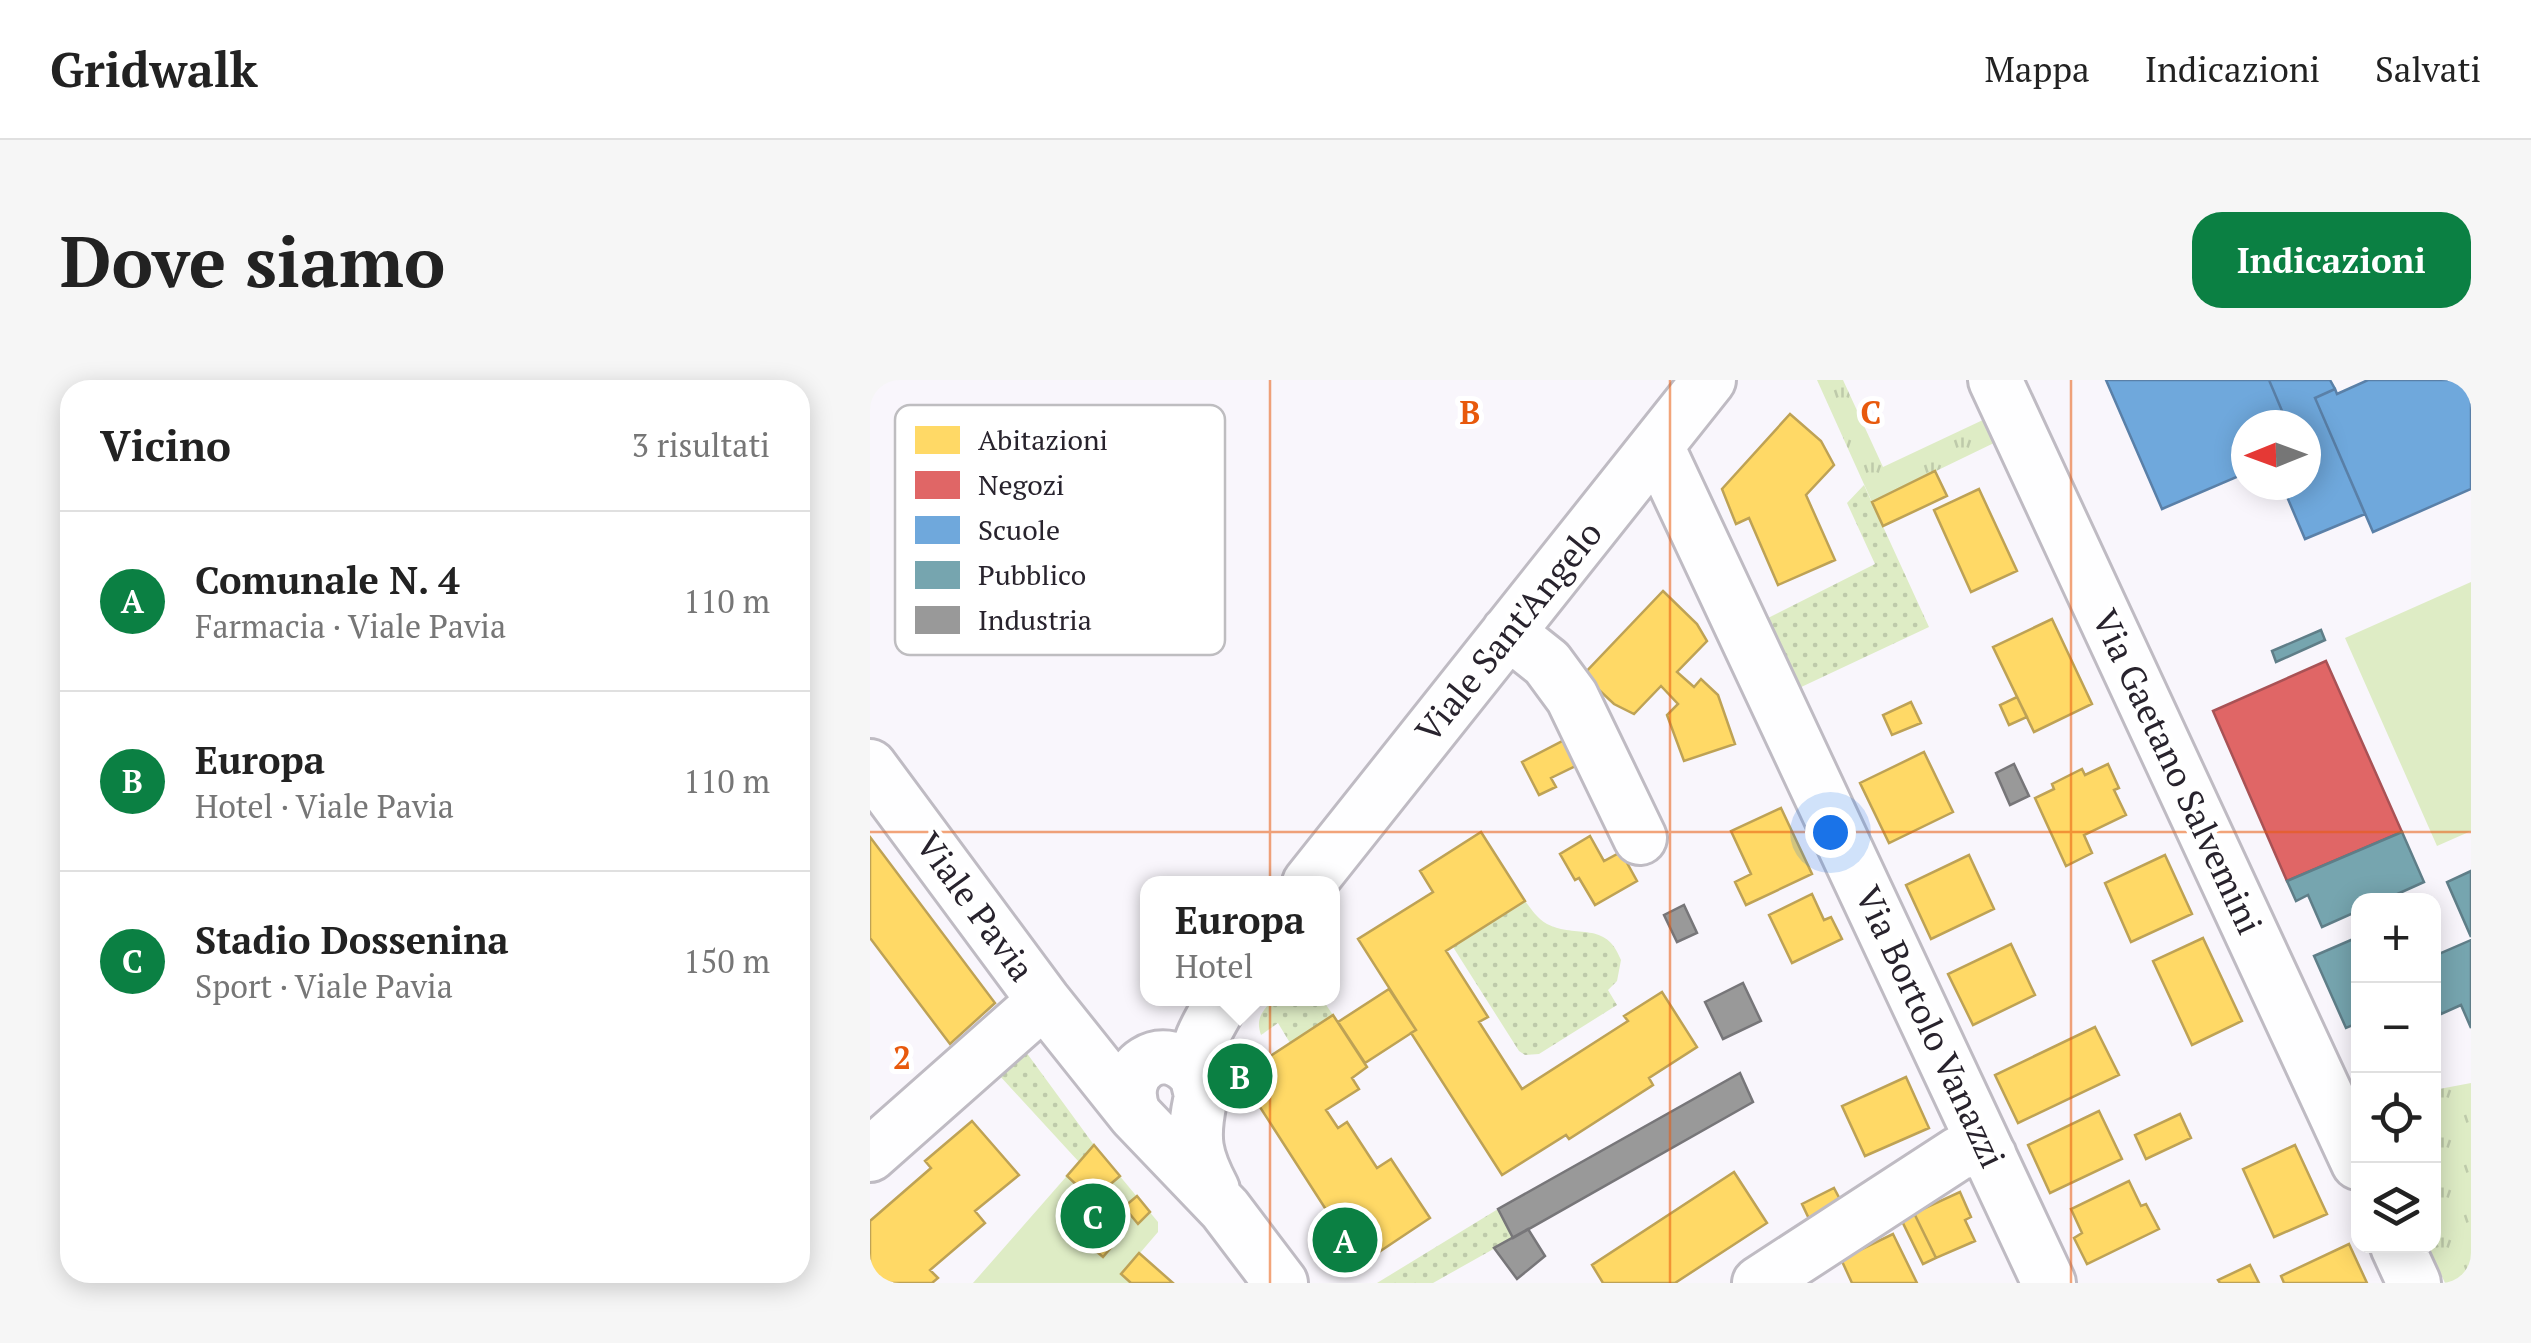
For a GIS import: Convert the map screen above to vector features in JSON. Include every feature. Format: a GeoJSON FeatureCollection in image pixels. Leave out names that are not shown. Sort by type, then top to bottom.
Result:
{"type":"FeatureCollection","features":[{"type":"Feature","properties":{"kind":"street","name":"Viale Sant'Angelo"},"geometry":{"type":"LineString","coordinates":[[1315,876],[1708,380]]}},
{"type":"Feature","properties":{"kind":"street","name":"Via Gaetano Salvemini"},"geometry":{"type":"LineString","coordinates":[[1995,380],[2351,1148]]}},
{"type":"Feature","properties":{"kind":"street","name":"Via Bortolo Vanazzi"},"geometry":{"type":"LineString","coordinates":[[1657,446],[2049,1283]]}},
{"type":"Feature","properties":{"kind":"street"},"geometry":{"type":"LineString","coordinates":[[1508,632],[1561,679],[1640,838]]}},
{"type":"Feature","properties":{"kind":"street","name":"Viale Pavia"},"geometry":{"type":"LineString","coordinates":[[870,766],[1088,1056],[1162,1091]]}},
{"type":"Feature","properties":{"kind":"street"},"geometry":{"type":"LineString","coordinates":[[870,1155],[1044,1001]]}},
{"type":"Feature","properties":{"kind":"street"},"geometry":{"type":"LineString","coordinates":[[1162,1091],[1210,1006]]}},
{"type":"Feature","properties":{"kind":"street"},"geometry":{"type":"LineString","coordinates":[[1162,1091],[1198,1051],[1219,1006]]}},
{"type":"Feature","properties":{"kind":"street"},"geometry":{"type":"LineString","coordinates":[[1162,1091],[1225,1209],[1281,1283]]}},
{"type":"Feature","properties":{"kind":"street"},"geometry":{"type":"LineString","coordinates":[[1759,1283],[1960,1153],[1973,1150],[1990,1156]]}},
{"type":"Feature","properties":{"kind":"street"},"geometry":{"type":"LineString","coordinates":[[2400,1253],[2414,1283]]}},
{"type":"Feature","properties":{"kind":"green space"},"geometry":{"type":"Polygon","coordinates":[[[1817,380],[1843,380],[1883,467],[1985,419],[1996,442],[1872,502],[1817,380]]]}},
{"type":"Feature","properties":{"kind":"green space"},"geometry":{"type":"Polygon","coordinates":[[[1864,485],[1929,627],[1797,689],[1764,620],[1875,564],[1847,503],[1864,485]]]}},
{"type":"Feature","properties":{"kind":"green space"},"geometry":{"type":"Polygon","coordinates":[[[2471,582],[2471,831],[2437,846],[2345,638],[2471,582]]]}},
{"type":"Feature","properties":{"kind":"green space"},"geometry":{"type":"Polygon","coordinates":[[[1525,901],[1547,924],[1599,935],[1615,948],[1621,960],[1617,981],[1608,990],[1617,1005],[1539,1054],[1525,1055],[1453,947],[1525,901]]]}},
{"type":"Feature","properties":{"kind":"green space"},"geometry":{"type":"Polygon","coordinates":[[[1267,1006],[1327,1006],[1333,1015],[1290,1043],[1278,1023],[1261,1035],[1263,1011],[1267,1006]]]}},
{"type":"Feature","properties":{"kind":"green space"},"geometry":{"type":"Polygon","coordinates":[[[1026,1052],[1094,1145],[1079,1162],[999,1075],[1026,1052]]]}},
{"type":"Feature","properties":{"kind":"green space"},"geometry":{"type":"Polygon","coordinates":[[[2471,1083],[2471,1283],[2445,1283],[2431,1253],[2441,1253],[2441,1089],[2471,1083]]]}},
{"type":"Feature","properties":{"kind":"green space"},"geometry":{"type":"Polygon","coordinates":[[[1094,1145],[1158,1222],[1158,1232],[1140,1253],[1173,1283],[973,1283],[1094,1145]]]}},
{"type":"Feature","properties":{"kind":"green space"},"geometry":{"type":"Polygon","coordinates":[[[1498,1209],[1513,1238],[1433,1283],[1377,1283],[1498,1209]]]}},
{"type":"Feature","properties":{"kind":"building: Abitazioni"},"geometry":{"type":"Polygon","coordinates":[[[1790,414],[1821,441],[1834,465],[1806,495],[1835,560],[1778,585],[1749,518],[1736,524],[1722,489],[1790,414]]]}},
{"type":"Feature","properties":{"kind":"building: Abitazioni"},"geometry":{"type":"Polygon","coordinates":[[[1935,471],[1947,496],[1883,526],[1872,502],[1935,471]]]}},
{"type":"Feature","properties":{"kind":"building: Abitazioni"},"geometry":{"type":"Polygon","coordinates":[[[1979,489],[2017,571],[1971,592],[1934,510],[1979,489]]]}},
{"type":"Feature","properties":{"kind":"building: Abitazioni"},"geometry":{"type":"Polygon","coordinates":[[[1663,591],[1697,624],[1707,641],[1677,672],[1694,687],[1701,679],[1718,695],[1735,744],[1684,761],[1667,715],[1678,704],[1661,686],[1634,714],[1614,704],[1583,675],[1663,591]]]}},
{"type":"Feature","properties":{"kind":"building: Abitazioni"},"geometry":{"type":"Polygon","coordinates":[[[2052,619],[2092,704],[2034,732],[1993,647],[2052,619]]]}},
{"type":"Feature","properties":{"kind":"building: Abitazioni"},"geometry":{"type":"Polygon","coordinates":[[[2017,697],[2027,717],[2009,725],[2000,705],[2017,697]]]}},
{"type":"Feature","properties":{"kind":"building: Abitazioni"},"geometry":{"type":"Polygon","coordinates":[[[1911,702],[1921,723],[1892,735],[1883,715],[1911,702]]]}},
{"type":"Feature","properties":{"kind":"building: Abitazioni"},"geometry":{"type":"Polygon","coordinates":[[[1576,734],[1590,759],[1551,778],[1556,787],[1539,795],[1522,762],[1576,734]]]}},
{"type":"Feature","properties":{"kind":"building: Abitazioni"},"geometry":{"type":"Polygon","coordinates":[[[1924,752],[1953,812],[1889,843],[1860,783],[1924,752]]]}},
{"type":"Feature","properties":{"kind":"building: Abitazioni"},"geometry":{"type":"Polygon","coordinates":[[[2108,764],[2126,815],[2084,835],[2092,853],[2066,866],[2035,798],[2082,769],[2085,775],[2108,764]]]}},
{"type":"Feature","properties":{"kind":"building: Abitazioni"},"geometry":{"type":"Polygon","coordinates":[[[1781,808],[1812,874],[1746,905],[1735,882],[1751,874],[1731,831],[1781,808]]]}},
{"type":"Feature","properties":{"kind":"building: Abitazioni"},"geometry":{"type":"Polygon","coordinates":[[[1481,832],[1525,901],[1446,951],[1488,1017],[1479,1022],[1522,1089],[1628,1021],[1624,1016],[1662,992],[1697,1047],[1649,1078],[1653,1085],[1569,1139],[1566,1135],[1502,1175],[1411,1033],[1416,1030],[1358,939],[1433,892],[1420,871],[1481,832]]]}},
{"type":"Feature","properties":{"kind":"building: Abitazioni"},"geometry":{"type":"Polygon","coordinates":[[[1590,836],[1604,861],[1621,852],[1637,881],[1595,905],[1560,854],[1590,836]]]}},
{"type":"Feature","properties":{"kind":"building: Abitazioni"},"geometry":{"type":"Polygon","coordinates":[[[870,837],[995,1003],[950,1044],[870,938],[870,837]]]}},
{"type":"Feature","properties":{"kind":"building: Abitazioni"},"geometry":{"type":"Polygon","coordinates":[[[1969,855],[1994,909],[1931,939],[1906,885],[1969,855]]]}},
{"type":"Feature","properties":{"kind":"building: Abitazioni"},"geometry":{"type":"Polygon","coordinates":[[[2165,855],[2192,914],[2131,942],[2105,883],[2165,855]]]}},
{"type":"Feature","properties":{"kind":"building: Abitazioni"},"geometry":{"type":"Polygon","coordinates":[[[1812,894],[1824,920],[1831,917],[1842,939],[1792,963],[1769,915],[1812,894]]]}},
{"type":"Feature","properties":{"kind":"building: Abitazioni"},"geometry":{"type":"Polygon","coordinates":[[[2203,938],[2242,1021],[2192,1045],[2153,961],[2203,938]]]}},
{"type":"Feature","properties":{"kind":"building: Abitazioni"},"geometry":{"type":"Polygon","coordinates":[[[2011,944],[2035,995],[1973,1025],[1948,974],[2011,944]]]}},
{"type":"Feature","properties":{"kind":"building: Abitazioni"},"geometry":{"type":"Polygon","coordinates":[[[1389,989],[1416,1030],[1365,1063],[1338,1022],[1389,989]]]}},
{"type":"Feature","properties":{"kind":"building: Abitazioni"},"geometry":{"type":"Polygon","coordinates":[[[1333,1015],[1367,1067],[1352,1078],[1359,1089],[1326,1110],[1338,1128],[1347,1122],[1377,1168],[1391,1159],[1430,1218],[1361,1264],[1240,1076],[1333,1015]]]}},
{"type":"Feature","properties":{"kind":"building: Abitazioni"},"geometry":{"type":"Polygon","coordinates":[[[2095,1027],[2119,1075],[2018,1123],[1995,1075],[2095,1027]]]}},
{"type":"Feature","properties":{"kind":"building: Abitazioni"},"geometry":{"type":"Polygon","coordinates":[[[1906,1077],[1929,1128],[1865,1156],[1842,1106],[1906,1077]]]}},
{"type":"Feature","properties":{"kind":"building: Abitazioni"},"geometry":{"type":"Polygon","coordinates":[[[2099,1111],[2122,1159],[2050,1193],[2028,1145],[2099,1111]]]}},
{"type":"Feature","properties":{"kind":"building: Abitazioni"},"geometry":{"type":"Polygon","coordinates":[[[2180,1114],[2191,1138],[2146,1159],[2135,1135],[2180,1114]]]}},
{"type":"Feature","properties":{"kind":"building: Abitazioni"},"geometry":{"type":"Polygon","coordinates":[[[972,1121],[1019,1175],[975,1211],[985,1223],[930,1270],[938,1278],[932,1283],[870,1283],[870,1221],[931,1168],[925,1161],[972,1121]]]}},
{"type":"Feature","properties":{"kind":"building: Abitazioni"},"geometry":{"type":"Polygon","coordinates":[[[1094,1145],[1120,1176],[1107,1187],[1104,1182],[1099,1187],[1093,1181],[1083,1191],[1067,1176],[1094,1145]]]}},
{"type":"Feature","properties":{"kind":"building: Abitazioni"},"geometry":{"type":"Polygon","coordinates":[[[2295,1145],[2327,1214],[2274,1237],[2243,1169],[2295,1145]]]}},
{"type":"Feature","properties":{"kind":"building: Abitazioni"},"geometry":{"type":"Polygon","coordinates":[[[1734,1172],[1767,1223],[1675,1283],[1603,1283],[1592,1265],[1734,1172]]]}},
{"type":"Feature","properties":{"kind":"building: Abitazioni"},"geometry":{"type":"Polygon","coordinates":[[[2129,1181],[2141,1206],[2146,1204],[2159,1229],[2087,1264],[2074,1238],[2082,1233],[2071,1209],[2129,1181]]]}},
{"type":"Feature","properties":{"kind":"building: Abitazioni"},"geometry":{"type":"Polygon","coordinates":[[[1834,1188],[1844,1207],[1811,1223],[1802,1204],[1834,1188]]]}},
{"type":"Feature","properties":{"kind":"building: Abitazioni"},"geometry":{"type":"Polygon","coordinates":[[[1960,1192],[1971,1217],[1965,1220],[1975,1241],[1936,1258],[1914,1213],[1960,1192]]]}},
{"type":"Feature","properties":{"kind":"building: Abitazioni"},"geometry":{"type":"Polygon","coordinates":[[[1137,1196],[1150,1212],[1138,1224],[1124,1207],[1137,1196]]]}},
{"type":"Feature","properties":{"kind":"building: Abitazioni"},"geometry":{"type":"Polygon","coordinates":[[[1914,1213],[1936,1258],[1923,1264],[1901,1219],[1914,1213]]]}},
{"type":"Feature","properties":{"kind":"building: Abitazioni"},"geometry":{"type":"Polygon","coordinates":[[[1102,1220],[1121,1236],[1103,1257],[1084,1241],[1102,1220]]]}},
{"type":"Feature","properties":{"kind":"building: Abitazioni"},"geometry":{"type":"Polygon","coordinates":[[[1893,1234],[1917,1283],[1852,1283],[1841,1259],[1893,1234]]]}},
{"type":"Feature","properties":{"kind":"building: Abitazioni"},"geometry":{"type":"Polygon","coordinates":[[[2349,1244],[2367,1283],[2284,1283],[2281,1276],[2349,1244]]]}},
{"type":"Feature","properties":{"kind":"building: Abitazioni"},"geometry":{"type":"Polygon","coordinates":[[[1139,1253],[1173,1283],[1131,1283],[1121,1274],[1139,1253]]]}},
{"type":"Feature","properties":{"kind":"building: Abitazioni"},"geometry":{"type":"Polygon","coordinates":[[[2250,1265],[2259,1283],[2218,1280],[2250,1265]]]}},
{"type":"Feature","properties":{"kind":"building: Negozi"},"geometry":{"type":"Polygon","coordinates":[[[2326,661],[2402,832],[2287,881],[2213,711],[2326,661]]]}},
{"type":"Feature","properties":{"kind":"building: Scuole"},"geometry":{"type":"Polygon","coordinates":[[[2106,380],[2269,380],[2282,410],[2231,410],[2231,479],[2162,509],[2106,380]]]}},
{"type":"Feature","properties":{"kind":"building: Scuole"},"geometry":{"type":"Polygon","coordinates":[[[2269,380],[2330,380],[2335,389],[2315,398],[2320,410],[2282,410],[2269,380]]]}},
{"type":"Feature","properties":{"kind":"building: Scuole"},"geometry":{"type":"Polygon","coordinates":[[[2368,380],[2467,380],[2471,390],[2471,489],[2373,532],[2315,398],[2335,389],[2337,394],[2368,380]]]}},
{"type":"Feature","properties":{"kind":"building: Scuole"},"geometry":{"type":"Polygon","coordinates":[[[2321,412],[2365,514],[2305,539],[2288,500],[2321,500],[2321,412]]]}},
{"type":"Feature","properties":{"kind":"building: Pubblico"},"geometry":{"type":"Polygon","coordinates":[[[2321,630],[2325,640],[2276,662],[2272,651],[2321,630]]]}},
{"type":"Feature","properties":{"kind":"building: Pubblico"},"geometry":{"type":"Polygon","coordinates":[[[2402,832],[2424,882],[2400,893],[2351,893],[2351,914],[2322,927],[2308,895],[2296,901],[2287,881],[2402,832]]]}},
{"type":"Feature","properties":{"kind":"building: Pubblico"},"geometry":{"type":"Polygon","coordinates":[[[2471,871],[2471,937],[2447,882],[2471,871]]]}},
{"type":"Feature","properties":{"kind":"building: Pubblico"},"geometry":{"type":"Polygon","coordinates":[[[2351,940],[2351,1026],[2346,1028],[2314,956],[2351,940]]]}},
{"type":"Feature","properties":{"kind":"building: Pubblico"},"geometry":{"type":"Polygon","coordinates":[[[2471,940],[2471,1028],[2461,1005],[2441,1014],[2441,953],[2471,940]]]}},
{"type":"Feature","properties":{"kind":"building: Industria"},"geometry":{"type":"Polygon","coordinates":[[[2014,764],[2029,796],[2010,805],[1996,773],[2014,764]]]}},
{"type":"Feature","properties":{"kind":"building: Industria"},"geometry":{"type":"Polygon","coordinates":[[[1684,905],[1697,933],[1677,942],[1664,915],[1684,905]]]}},
{"type":"Feature","properties":{"kind":"building: Industria"},"geometry":{"type":"Polygon","coordinates":[[[1743,983],[1761,1021],[1723,1039],[1705,1002],[1743,983]]]}},
{"type":"Feature","properties":{"kind":"building: Industria"},"geometry":{"type":"Polygon","coordinates":[[[1740,1073],[1753,1102],[1513,1238],[1498,1209],[1740,1073]]]}},
{"type":"Feature","properties":{"kind":"building: Industria"},"geometry":{"type":"Polygon","coordinates":[[[1528,1229],[1545,1256],[1517,1279],[1494,1248],[1528,1229]]]}},
{"type":"Feature","properties":{"kind":"place","name":"Europa"},"geometry":{"type":"Point","coordinates":[1240,1076]}},
{"type":"Feature","properties":{"kind":"place","name":"Stadio Dossenina"},"geometry":{"type":"Point","coordinates":[1093,1216]}},
{"type":"Feature","properties":{"kind":"place","name":"Comunale N. 4"},"geometry":{"type":"Point","coordinates":[1345,1240]}}]}
